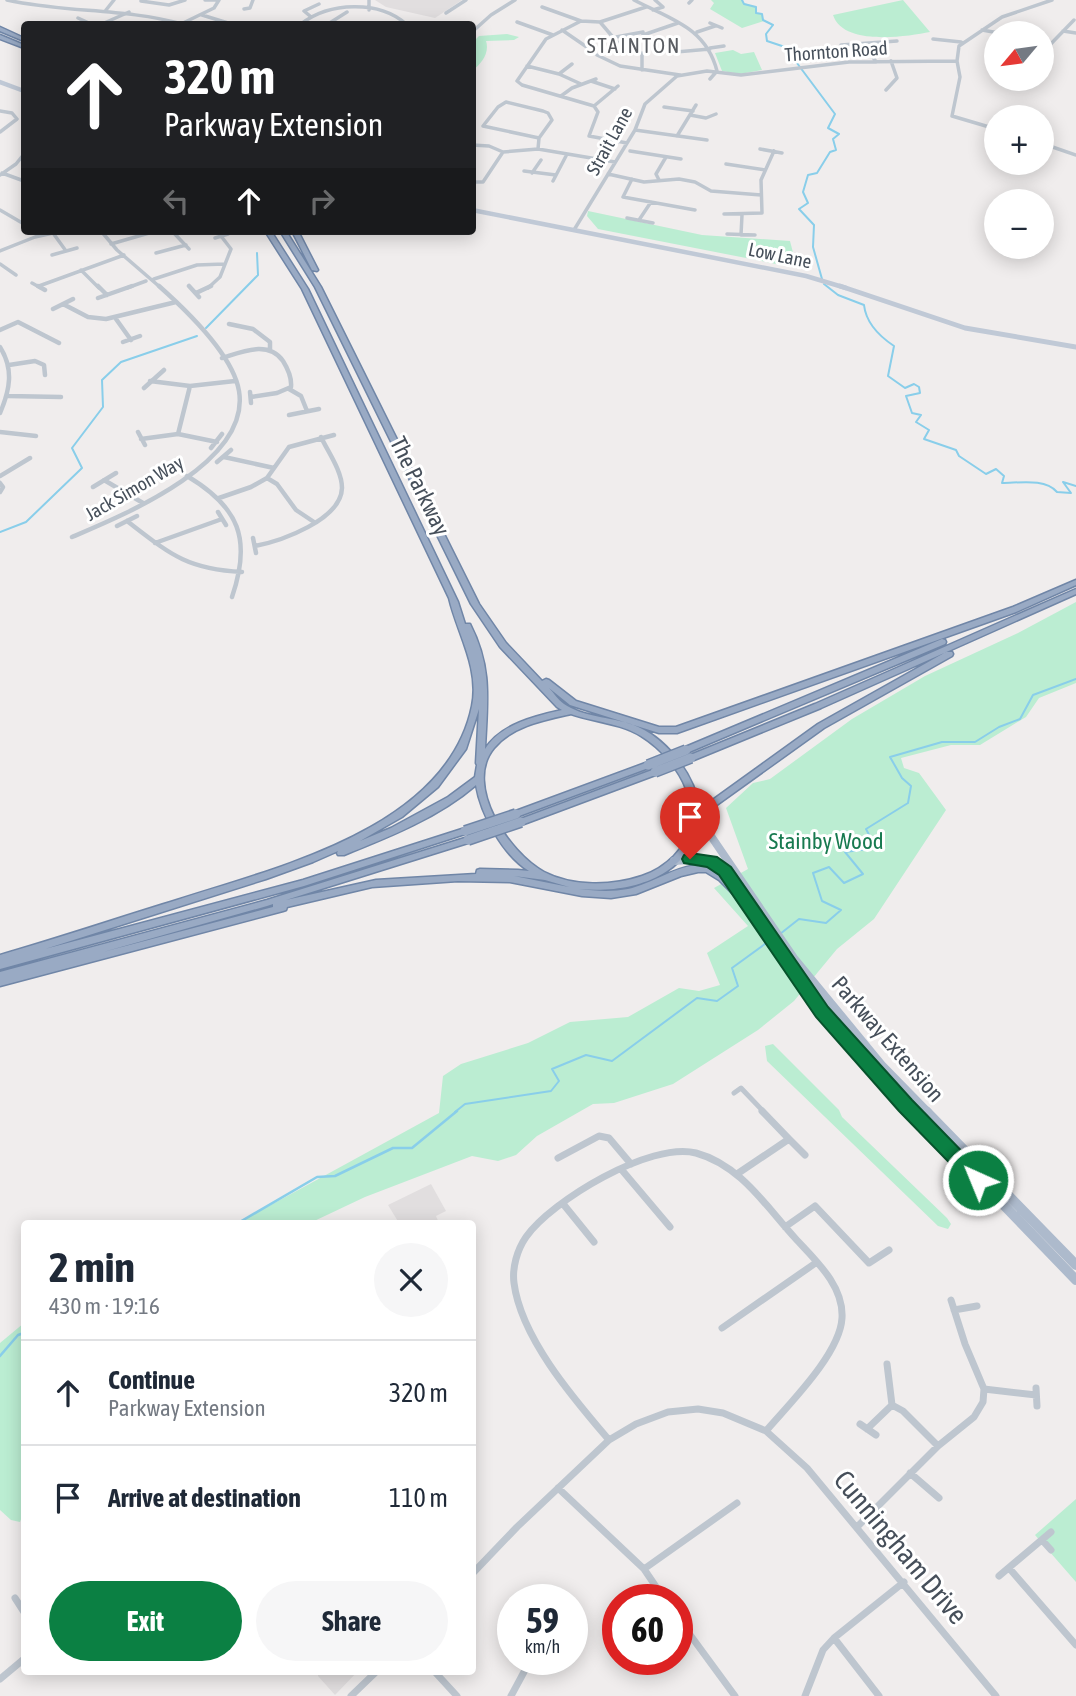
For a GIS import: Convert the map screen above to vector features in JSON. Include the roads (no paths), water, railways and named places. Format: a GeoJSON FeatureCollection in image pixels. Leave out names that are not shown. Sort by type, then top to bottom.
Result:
{"type":"FeatureCollection","features":[{"type":"Feature","properties":{"kind":"highway"},"geometry":{"type":"LineString","coordinates":[[0,29],[21,39]]}},
{"type":"Feature","properties":{"kind":"highway"},"geometry":{"type":"LineString","coordinates":[[0,37],[21,46]]}},
{"type":"Feature","properties":{"kind":"highway","name":"The Parkway"},"geometry":{"type":"LineString","coordinates":[[270,235],[281,248],[314,309],[474,640],[483,669],[486,705],[479,774]]}},
{"type":"Feature","properties":{"kind":"highway","name":"The Parkway"},"geometry":{"type":"LineString","coordinates":[[286,235],[311,273],[475,604],[491,629],[560,705],[573,711]]}},
{"type":"Feature","properties":{"kind":"highway"},"geometry":{"type":"LineString","coordinates":[[297,235],[332,304],[340,330]]}},
{"type":"Feature","properties":{"kind":"highway"},"geometry":{"type":"LineString","coordinates":[[689,754],[1076,582]]}},
{"type":"Feature","properties":{"kind":"highway"},"geometry":{"type":"LineString","coordinates":[[0,976],[190,925],[370,872],[818,706],[1076,591]]}},
{"type":"Feature","properties":{"kind":"highway"},"geometry":{"type":"LineString","coordinates":[[0,958],[98,930],[315,857],[367,835],[419,799],[455,760],[471,725],[478,688],[477,669],[452,599]]}},
{"type":"Feature","properties":{"kind":"highway"},"geometry":{"type":"LineString","coordinates":[[491,629],[567,701],[659,730],[677,730],[1018,608]]}},
{"type":"Feature","properties":{"kind":"highway"},"geometry":{"type":"LineString","coordinates":[[697,816],[821,726],[1012,620]]}},
{"type":"Feature","properties":{"kind":"highway"},"geometry":{"type":"LineString","coordinates":[[232,885],[296,868],[366,842],[460,792],[479,774],[488,750],[516,726],[531,719],[593,709]]}},
{"type":"Feature","properties":{"kind":"highway"},"geometry":{"type":"LineString","coordinates":[[0,982],[371,884],[436,874],[486,872],[518,873],[589,887],[630,884],[665,870],[689,842],[697,816],[690,788],[681,771],[647,735],[622,723],[573,711]]}},
{"type":"Feature","properties":{"kind":"highway"},"geometry":{"type":"LineString","coordinates":[[479,774],[482,804],[516,856],[555,879]]}},
{"type":"Feature","properties":{"kind":"highway"},"geometry":{"type":"LineString","coordinates":[[0,965],[466,836]]}},
{"type":"Feature","properties":{"kind":"highway"},"geometry":{"type":"LineString","coordinates":[[371,884],[483,877],[606,895],[630,892],[686,872],[705,869],[721,876],[762,923]]}},
{"type":"Feature","properties":{"kind":"highway"},"geometry":{"type":"LineString","coordinates":[[190,925],[308,900]]}},
{"type":"Feature","properties":{"kind":"main road"},"geometry":{"type":"LineString","coordinates":[[0,83],[21,90]]}},
{"type":"Feature","properties":{"kind":"main road","name":"Low Lane"},"geometry":{"type":"LineString","coordinates":[[476,211],[817,279],[952,325],[996,335],[1076,346]]}},
{"type":"Feature","properties":{"kind":"main road","name":"Parkway Extension"},"geometry":{"type":"LineString","coordinates":[[697,816],[762,923]]}},
{"type":"Feature","properties":{"kind":"main road","name":"Parkway Extension"},"geometry":{"type":"LineString","coordinates":[[674,861],[695,859],[718,865],[725,871],[790,960],[882,1065],[1076,1265]]}},
{"type":"Feature","properties":{"kind":"main road","name":"Parkway Extension"},"geometry":{"type":"LineString","coordinates":[[790,960],[822,1012],[881,1080],[1076,1280]]}},
{"type":"Feature","properties":{"kind":"street"},"geometry":{"type":"LineString","coordinates":[[7,0],[27,5],[130,12],[169,21]]}},
{"type":"Feature","properties":{"kind":"street"},"geometry":{"type":"LineString","coordinates":[[27,5],[33,0]]}},
{"type":"Feature","properties":{"kind":"street"},"geometry":{"type":"LineString","coordinates":[[106,10],[114,0]]}},
{"type":"Feature","properties":{"kind":"street"},"geometry":{"type":"LineString","coordinates":[[141,1],[174,6],[185,0]]}},
{"type":"Feature","properties":{"kind":"street"},"geometry":{"type":"LineString","coordinates":[[205,0],[219,0]]}},
{"type":"Feature","properties":{"kind":"street"},"geometry":{"type":"LineString","coordinates":[[189,21],[214,8],[219,0]]}},
{"type":"Feature","properties":{"kind":"street"},"geometry":{"type":"LineString","coordinates":[[244,9],[250,8],[253,0]]}},
{"type":"Feature","properties":{"kind":"street"},"geometry":{"type":"LineString","coordinates":[[369,0],[369,10]]}},
{"type":"Feature","properties":{"kind":"street"},"geometry":{"type":"LineString","coordinates":[[456,13],[448,12],[466,0]]}},
{"type":"Feature","properties":{"kind":"street"},"geometry":{"type":"LineString","coordinates":[[476,28],[515,0]]}},
{"type":"Feature","properties":{"kind":"street"},"geometry":{"type":"LineString","coordinates":[[634,0],[696,32],[710,48],[717,71],[710,79]]}},
{"type":"Feature","properties":{"kind":"street"},"geometry":{"type":"LineString","coordinates":[[653,10],[663,7],[655,0]]}},
{"type":"Feature","properties":{"kind":"street"},"geometry":{"type":"LineString","coordinates":[[984,125],[952,116],[960,77],[957,61],[959,46],[982,30],[1024,8],[1052,0]]}},
{"type":"Feature","properties":{"kind":"street"},"geometry":{"type":"LineString","coordinates":[[310,16],[304,10],[321,4]]}},
{"type":"Feature","properties":{"kind":"street"},"geometry":{"type":"LineString","coordinates":[[460,4],[467,6]]}},
{"type":"Feature","properties":{"kind":"street"},"geometry":{"type":"LineString","coordinates":[[542,7],[581,21],[600,22],[646,7]]}},
{"type":"Feature","properties":{"kind":"street"},"geometry":{"type":"LineString","coordinates":[[304,21],[310,16],[338,9],[388,13],[404,21]]}},
{"type":"Feature","properties":{"kind":"street"},"geometry":{"type":"LineString","coordinates":[[109,21],[130,12]]}},
{"type":"Feature","properties":{"kind":"street"},"geometry":{"type":"LineString","coordinates":[[333,21],[347,12]]}},
{"type":"Feature","properties":{"kind":"street"},"geometry":{"type":"LineString","coordinates":[[202,15],[222,21]]}},
{"type":"Feature","properties":{"kind":"street"},"geometry":{"type":"LineString","coordinates":[[79,18],[85,21]]}},
{"type":"Feature","properties":{"kind":"street"},"geometry":{"type":"LineString","coordinates":[[1054,42],[1074,20]]}},
{"type":"Feature","properties":{"kind":"street"},"geometry":{"type":"LineString","coordinates":[[581,21],[545,39],[517,83],[593,106],[598,112],[589,136],[627,143]]}},
{"type":"Feature","properties":{"kind":"street"},"geometry":{"type":"LineString","coordinates":[[517,22],[553,35]]}},
{"type":"Feature","properties":{"kind":"street"},"geometry":{"type":"LineString","coordinates":[[600,22],[617,40],[678,23]]}},
{"type":"Feature","properties":{"kind":"street"},"geometry":{"type":"LineString","coordinates":[[710,23],[722,28]]}},
{"type":"Feature","properties":{"kind":"street"},"geometry":{"type":"LineString","coordinates":[[696,32],[715,26]]}},
{"type":"Feature","properties":{"kind":"street","name":"Thornton Road"},"geometry":{"type":"LineString","coordinates":[[562,30],[603,58],[620,66],[681,75],[717,71],[741,75],[793,67],[891,61],[957,61]]}},
{"type":"Feature","properties":{"kind":"street"},"geometry":{"type":"LineString","coordinates":[[1063,31],[1076,33]]}},
{"type":"Feature","properties":{"kind":"street"},"geometry":{"type":"LineString","coordinates":[[933,39],[962,43]]}},
{"type":"Feature","properties":{"kind":"street"},"geometry":{"type":"LineString","coordinates":[[841,46],[897,41]]}},
{"type":"Feature","properties":{"kind":"street"},"geometry":{"type":"LineString","coordinates":[[865,44],[876,62]]}},
{"type":"Feature","properties":{"kind":"street"},"geometry":{"type":"LineString","coordinates":[[676,52],[724,46]]}},
{"type":"Feature","properties":{"kind":"street"},"geometry":{"type":"LineString","coordinates":[[642,53],[642,70]]}},
{"type":"Feature","properties":{"kind":"street"},"geometry":{"type":"LineString","coordinates":[[603,58],[614,56]]}},
{"type":"Feature","properties":{"kind":"street"},"geometry":{"type":"LineString","coordinates":[[886,90],[897,78],[891,61]]}},
{"type":"Feature","properties":{"kind":"street"},"geometry":{"type":"LineString","coordinates":[[559,74],[572,64]]}},
{"type":"Feature","properties":{"kind":"street"},"geometry":{"type":"LineString","coordinates":[[527,66],[559,74],[581,84]]}},
{"type":"Feature","properties":{"kind":"street","name":"Strait Lane"},"geometry":{"type":"LineString","coordinates":[[573,230],[635,130],[645,104],[681,75]]}},
{"type":"Feature","properties":{"kind":"street"},"geometry":{"type":"LineString","coordinates":[[561,96],[594,80],[617,88],[593,106]]}},
{"type":"Feature","properties":{"kind":"street"},"geometry":{"type":"LineString","coordinates":[[538,149],[539,138],[552,120],[548,113],[508,102],[498,107],[482,126],[539,138]]}},
{"type":"Feature","properties":{"kind":"street"},"geometry":{"type":"LineString","coordinates":[[677,136],[696,105]]}},
{"type":"Feature","properties":{"kind":"street"},"geometry":{"type":"LineString","coordinates":[[664,107],[711,119],[716,114]]}},
{"type":"Feature","properties":{"kind":"street"},"geometry":{"type":"LineString","coordinates":[[0,111],[12,113],[17,119],[0,132]]}},
{"type":"Feature","properties":{"kind":"street"},"geometry":{"type":"LineString","coordinates":[[635,130],[707,141]]}},
{"type":"Feature","properties":{"kind":"street"},"geometry":{"type":"LineString","coordinates":[[476,145],[489,146],[503,152],[538,149],[566,156],[615,162]]}},
{"type":"Feature","properties":{"kind":"street"},"geometry":{"type":"LineString","coordinates":[[1054,147],[1076,155]]}},
{"type":"Feature","properties":{"kind":"street"},"geometry":{"type":"LineString","coordinates":[[760,149],[782,153]]}},
{"type":"Feature","properties":{"kind":"street"},"geometry":{"type":"LineString","coordinates":[[630,151],[681,159]]}},
{"type":"Feature","properties":{"kind":"street"},"geometry":{"type":"LineString","coordinates":[[476,182],[484,182],[503,152]]}},
{"type":"Feature","properties":{"kind":"street"},"geometry":{"type":"LineString","coordinates":[[724,214],[762,213],[761,180],[774,152]]}},
{"type":"Feature","properties":{"kind":"street"},"geometry":{"type":"LineString","coordinates":[[553,181],[566,156]]}},
{"type":"Feature","properties":{"kind":"street"},"geometry":{"type":"LineString","coordinates":[[659,180],[656,174],[666,157]]}},
{"type":"Feature","properties":{"kind":"street"},"geometry":{"type":"LineString","coordinates":[[1,174],[21,158]]}},
{"type":"Feature","properties":{"kind":"street"},"geometry":{"type":"LineString","coordinates":[[730,158],[725,166],[765,170]]}},
{"type":"Feature","properties":{"kind":"street"},"geometry":{"type":"LineString","coordinates":[[532,173],[541,160]]}},
{"type":"Feature","properties":{"kind":"street"},"geometry":{"type":"LineString","coordinates":[[524,171],[556,175]]}},
{"type":"Feature","properties":{"kind":"street"},"geometry":{"type":"LineString","coordinates":[[1,174],[21,180]]}},
{"type":"Feature","properties":{"kind":"street"},"geometry":{"type":"LineString","coordinates":[[608,174],[644,182],[679,179],[695,182],[711,191],[761,195]]}},
{"type":"Feature","properties":{"kind":"street"},"geometry":{"type":"LineString","coordinates":[[632,179],[623,197],[689,206],[695,210]]}},
{"type":"Feature","properties":{"kind":"street"},"geometry":{"type":"LineString","coordinates":[[639,220],[651,202]]}},
{"type":"Feature","properties":{"kind":"street"},"geometry":{"type":"LineString","coordinates":[[0,210],[6,207]]}},
{"type":"Feature","properties":{"kind":"street"},"geometry":{"type":"LineString","coordinates":[[0,210],[21,220]]}},
{"type":"Feature","properties":{"kind":"street"},"geometry":{"type":"LineString","coordinates":[[741,235],[742,215]]}},
{"type":"Feature","properties":{"kind":"street"},"geometry":{"type":"LineString","coordinates":[[627,218],[653,223]]}},
{"type":"Feature","properties":{"kind":"street"},"geometry":{"type":"LineString","coordinates":[[727,234],[755,235]]}},
{"type":"Feature","properties":{"kind":"street"},"geometry":{"type":"LineString","coordinates":[[0,251],[44,235]]}},
{"type":"Feature","properties":{"kind":"street"},"geometry":{"type":"LineString","coordinates":[[54,235],[66,251]]}},
{"type":"Feature","properties":{"kind":"street","name":"Jack Simon Way"},"geometry":{"type":"LineString","coordinates":[[72,537],[144,503],[187,476],[222,447],[234,430],[241,407],[236,381],[206,337],[176,302],[104,235]]}},
{"type":"Feature","properties":{"kind":"street"},"geometry":{"type":"LineString","coordinates":[[111,244],[133,235]]}},
{"type":"Feature","properties":{"kind":"street"},"geometry":{"type":"LineString","coordinates":[[156,253],[187,247],[176,235]]}},
{"type":"Feature","properties":{"kind":"street"},"geometry":{"type":"LineString","coordinates":[[215,237],[224,235]]}},
{"type":"Feature","properties":{"kind":"street"},"geometry":{"type":"LineString","coordinates":[[189,286],[197,295],[216,284],[231,249],[221,236]]}},
{"type":"Feature","properties":{"kind":"street"},"geometry":{"type":"LineString","coordinates":[[52,255],[77,248]]}},
{"type":"Feature","properties":{"kind":"street"},"geometry":{"type":"LineString","coordinates":[[39,286],[124,255]]}},
{"type":"Feature","properties":{"kind":"street"},"geometry":{"type":"LineString","coordinates":[[0,264],[16,275]]}},
{"type":"Feature","properties":{"kind":"street"},"geometry":{"type":"LineString","coordinates":[[153,279],[197,265],[224,264]]}},
{"type":"Feature","properties":{"kind":"street"},"geometry":{"type":"LineString","coordinates":[[8,270],[16,266]]}},
{"type":"Feature","properties":{"kind":"street"},"geometry":{"type":"LineString","coordinates":[[81,270],[107,295]]}},
{"type":"Feature","properties":{"kind":"street"},"geometry":{"type":"LineString","coordinates":[[98,298],[146,281]]}},
{"type":"Feature","properties":{"kind":"street"},"geometry":{"type":"LineString","coordinates":[[32,283],[45,290]]}},
{"type":"Feature","properties":{"kind":"street"},"geometry":{"type":"LineString","coordinates":[[53,309],[73,299]]}},
{"type":"Feature","properties":{"kind":"street"},"geometry":{"type":"LineString","coordinates":[[63,304],[88,317],[116,319],[176,302]]}},
{"type":"Feature","properties":{"kind":"street"},"geometry":{"type":"LineString","coordinates":[[225,328],[234,318]]}},
{"type":"Feature","properties":{"kind":"street"},"geometry":{"type":"LineString","coordinates":[[116,319],[131,340]]}},
{"type":"Feature","properties":{"kind":"street"},"geometry":{"type":"LineString","coordinates":[[0,330],[18,322],[60,343]]}},
{"type":"Feature","properties":{"kind":"street"},"geometry":{"type":"LineString","coordinates":[[229,324],[262,334],[270,342],[270,349]]}},
{"type":"Feature","properties":{"kind":"street"},"geometry":{"type":"LineString","coordinates":[[123,342],[140,336]]}},
{"type":"Feature","properties":{"kind":"street"},"geometry":{"type":"LineString","coordinates":[[0,348],[9,365],[10,380],[8,396],[0,413]]}},
{"type":"Feature","properties":{"kind":"street"},"geometry":{"type":"LineString","coordinates":[[222,358],[257,349],[270,349],[280,355],[293,380],[289,388],[271,395],[251,398]]}},
{"type":"Feature","properties":{"kind":"street"},"geometry":{"type":"LineString","coordinates":[[9,365],[35,361],[44,365],[45,375]]}},
{"type":"Feature","properties":{"kind":"street"},"geometry":{"type":"LineString","coordinates":[[144,388],[164,370]]}},
{"type":"Feature","properties":{"kind":"street"},"geometry":{"type":"LineString","coordinates":[[0,381],[10,380]]}},
{"type":"Feature","properties":{"kind":"street"},"geometry":{"type":"LineString","coordinates":[[150,381],[190,386],[236,381]]}},
{"type":"Feature","properties":{"kind":"street"},"geometry":{"type":"LineString","coordinates":[[178,434],[190,386]]}},
{"type":"Feature","properties":{"kind":"street"},"geometry":{"type":"LineString","coordinates":[[289,388],[301,396],[307,411]]}},
{"type":"Feature","properties":{"kind":"street"},"geometry":{"type":"LineString","coordinates":[[8,396],[61,397]]}},
{"type":"Feature","properties":{"kind":"street"},"geometry":{"type":"LineString","coordinates":[[289,415],[319,409]]}},
{"type":"Feature","properties":{"kind":"street"},"geometry":{"type":"LineString","coordinates":[[0,432],[36,436]]}},
{"type":"Feature","properties":{"kind":"street"},"geometry":{"type":"LineString","coordinates":[[138,432],[145,446]]}},
{"type":"Feature","properties":{"kind":"street"},"geometry":{"type":"LineString","coordinates":[[141,439],[178,434],[217,442]]}},
{"type":"Feature","properties":{"kind":"street"},"geometry":{"type":"LineString","coordinates":[[211,448],[222,435]]}},
{"type":"Feature","properties":{"kind":"street"},"geometry":{"type":"LineString","coordinates":[[219,498],[251,488],[267,478],[289,447],[334,435]]}},
{"type":"Feature","properties":{"kind":"street"},"geometry":{"type":"LineString","coordinates":[[255,545],[288,538],[314,522],[337,502],[342,488],[321,437]]}},
{"type":"Feature","properties":{"kind":"street"},"geometry":{"type":"LineString","coordinates":[[217,462],[231,450]]}},
{"type":"Feature","properties":{"kind":"street"},"geometry":{"type":"LineString","coordinates":[[225,457],[274,468]]}},
{"type":"Feature","properties":{"kind":"street"},"geometry":{"type":"LineString","coordinates":[[0,476],[22,460],[30,458]]}},
{"type":"Feature","properties":{"kind":"street"},"geometry":{"type":"LineString","coordinates":[[93,488],[116,473]]}},
{"type":"Feature","properties":{"kind":"street"},"geometry":{"type":"LineString","coordinates":[[187,476],[219,498],[244,541],[242,572],[233,597]]}},
{"type":"Feature","properties":{"kind":"street"},"geometry":{"type":"LineString","coordinates":[[267,478],[278,484],[296,510],[314,522]]}},
{"type":"Feature","properties":{"kind":"street"},"geometry":{"type":"LineString","coordinates":[[104,480],[144,503]]}},
{"type":"Feature","properties":{"kind":"street"},"geometry":{"type":"LineString","coordinates":[[0,483],[3,487],[0,492]]}},
{"type":"Feature","properties":{"kind":"street"},"geometry":{"type":"LineString","coordinates":[[218,512],[226,525]]}},
{"type":"Feature","properties":{"kind":"street"},"geometry":{"type":"LineString","coordinates":[[117,526],[137,516]]}},
{"type":"Feature","properties":{"kind":"street"},"geometry":{"type":"LineString","coordinates":[[155,543],[222,519]]}},
{"type":"Feature","properties":{"kind":"street"},"geometry":{"type":"LineString","coordinates":[[127,521],[190,567],[242,572]]}},
{"type":"Feature","properties":{"kind":"street"},"geometry":{"type":"LineString","coordinates":[[253,538],[256,553]]}},
{"type":"Feature","properties":{"kind":"street"},"geometry":{"type":"LineString","coordinates":[[734,1093],[741,1088],[806,1155]]}},
{"type":"Feature","properties":{"kind":"street"},"geometry":{"type":"LineString","coordinates":[[558,1158],[599,1136],[604,1136],[609,1138],[631,1164]]}},
{"type":"Feature","properties":{"kind":"street"},"geometry":{"type":"LineString","coordinates":[[737,1174],[789,1139]]}},
{"type":"Feature","properties":{"kind":"street"},"geometry":{"type":"LineString","coordinates":[[609,1440],[580,1406],[553,1367],[519,1304],[514,1281],[517,1254],[527,1236],[541,1220],[564,1205],[647,1156],[677,1150],[716,1160],[737,1174],[817,1262],[837,1294],[842,1317],[836,1340],[766,1431]]}},
{"type":"Feature","properties":{"kind":"street"},"geometry":{"type":"LineString","coordinates":[[621,1169],[670,1227]]}},
{"type":"Feature","properties":{"kind":"street"},"geometry":{"type":"LineString","coordinates":[[564,1205],[594,1242]]}},
{"type":"Feature","properties":{"kind":"street"},"geometry":{"type":"LineString","coordinates":[[785,1227],[815,1206],[869,1263],[889,1250]]}},
{"type":"Feature","properties":{"kind":"street"},"geometry":{"type":"LineString","coordinates":[[722,1328],[817,1262]]}},
{"type":"Feature","properties":{"kind":"street"},"geometry":{"type":"LineString","coordinates":[[858,1526],[938,1446],[974,1417],[983,1402],[984,1389],[951,1300]]}},
{"type":"Feature","properties":{"kind":"street"},"geometry":{"type":"LineString","coordinates":[[954,1310],[977,1306]]}},
{"type":"Feature","properties":{"kind":"street"},"geometry":{"type":"LineString","coordinates":[[887,1364],[892,1405]]}},
{"type":"Feature","properties":{"kind":"street"},"geometry":{"type":"LineString","coordinates":[[984,1389],[1036,1391],[1037,1406]]}},
{"type":"Feature","properties":{"kind":"street"},"geometry":{"type":"LineString","coordinates":[[892,1405],[904,1411],[938,1446]]}},
{"type":"Feature","properties":{"kind":"street"},"geometry":{"type":"LineString","coordinates":[[876,1435],[864,1427],[892,1405]]}},
{"type":"Feature","properties":{"kind":"street","name":"Cunningham Drive"},"geometry":{"type":"LineString","coordinates":[[476,1570],[609,1440],[636,1424],[668,1412],[698,1409],[723,1413],[766,1431],[807,1468],[858,1526],[996,1696]]}},
{"type":"Feature","properties":{"kind":"street"},"geometry":{"type":"LineString","coordinates":[[910,1473],[939,1498]]}},
{"type":"Feature","properties":{"kind":"street"},"geometry":{"type":"LineString","coordinates":[[558,1488],[644,1569],[654,1584]]}},
{"type":"Feature","properties":{"kind":"street"},"geometry":{"type":"LineString","coordinates":[[644,1569],[671,1546],[683,1543],[737,1503]]}},
{"type":"Feature","properties":{"kind":"street"},"geometry":{"type":"LineString","coordinates":[[999,1576],[1051,1532]]}},
{"type":"Feature","properties":{"kind":"street"},"geometry":{"type":"LineString","coordinates":[[1042,1540],[1051,1550]]}},
{"type":"Feature","properties":{"kind":"street"},"geometry":{"type":"LineString","coordinates":[[1009,1568],[1076,1644]]}},
{"type":"Feature","properties":{"kind":"street"},"geometry":{"type":"LineString","coordinates":[[805,1696],[823,1650],[834,1638],[904,1582]]}},
{"type":"Feature","properties":{"kind":"street"},"geometry":{"type":"LineString","coordinates":[[15,1598],[21,1607]]}},
{"type":"Feature","properties":{"kind":"street"},"geometry":{"type":"LineString","coordinates":[[693,1638],[735,1696]]}},
{"type":"Feature","properties":{"kind":"street"},"geometry":{"type":"LineString","coordinates":[[834,1638],[879,1696]]}},
{"type":"Feature","properties":{"kind":"street"},"geometry":{"type":"LineString","coordinates":[[0,1679],[21,1662]]}},
{"type":"Feature","properties":{"kind":"street"},"geometry":{"type":"LineString","coordinates":[[351,1696],[373,1675]]}},
{"type":"Feature","properties":{"kind":"street"},"geometry":{"type":"LineString","coordinates":[[438,1675],[457,1696]]}},
{"type":"Feature","properties":{"kind":"street"},"geometry":{"type":"LineString","coordinates":[[511,1696],[522,1675]]}},
{"type":"Feature","properties":{"kind":"waterway"},"geometry":{"type":"LineString","coordinates":[[742,0],[744,4],[756,7],[756,13],[762,14],[763,20],[773,25],[766,34],[767,41],[785,47],[835,114],[828,128],[839,134],[833,139],[836,150],[830,152],[817,173],[808,175],[803,192],[808,203],[799,209],[814,225],[813,247],[822,279]]}},
{"type":"Feature","properties":{"kind":"waterway"},"geometry":{"type":"LineString","coordinates":[[206,328],[258,275],[257,253]]}},
{"type":"Feature","properties":{"kind":"waterway"},"geometry":{"type":"LineString","coordinates":[[824,284],[838,295],[864,305],[867,318],[874,328],[894,346],[888,376],[905,388],[914,384],[919,387],[920,393],[906,396],[912,413],[921,415],[916,422],[929,430],[924,439],[956,450],[959,456],[986,474],[996,469],[1004,476],[1002,483],[1039,483],[1057,492],[1071,493],[1063,482],[1076,486]]}},
{"type":"Feature","properties":{"kind":"waterway"},"geometry":{"type":"LineString","coordinates":[[0,532],[26,522],[82,468],[72,448],[103,407],[102,380],[121,362],[197,336]]}},
{"type":"Feature","properties":{"kind":"waterway"},"geometry":{"type":"LineString","coordinates":[[780,934],[799,919],[826,923],[841,910],[822,901],[813,873],[829,867],[844,883],[863,874],[845,852],[876,848],[866,829],[908,803],[911,786],[902,778],[890,757],[942,742],[975,742],[999,727],[1020,719],[1033,695],[1076,679]]}},
{"type":"Feature","properties":{"kind":"waterway"},"geometry":{"type":"LineString","coordinates":[[455,1112],[465,1104],[551,1091],[559,1081],[552,1069],[586,1055],[612,1061],[697,998],[717,1001],[738,986],[732,968],[769,941]]}},
{"type":"Feature","properties":{"kind":"waterway"},"geometry":{"type":"LineString","coordinates":[[243,1220],[317,1177],[335,1176],[393,1148],[412,1148],[457,1111]]}},
{"type":"Feature","properties":{"kind":"waterway"},"geometry":{"type":"LineString","coordinates":[[0,1356],[21,1334]]}},
{"type":"Feature","properties":{"kind":"district","name":"STAINTON"},"geometry":{"type":"Point","coordinates":[634,46]}},
{"type":"Feature","properties":{"kind":"park label","name":"Stainby Wood"},"geometry":{"type":"Point","coordinates":[826,841]}}]}
